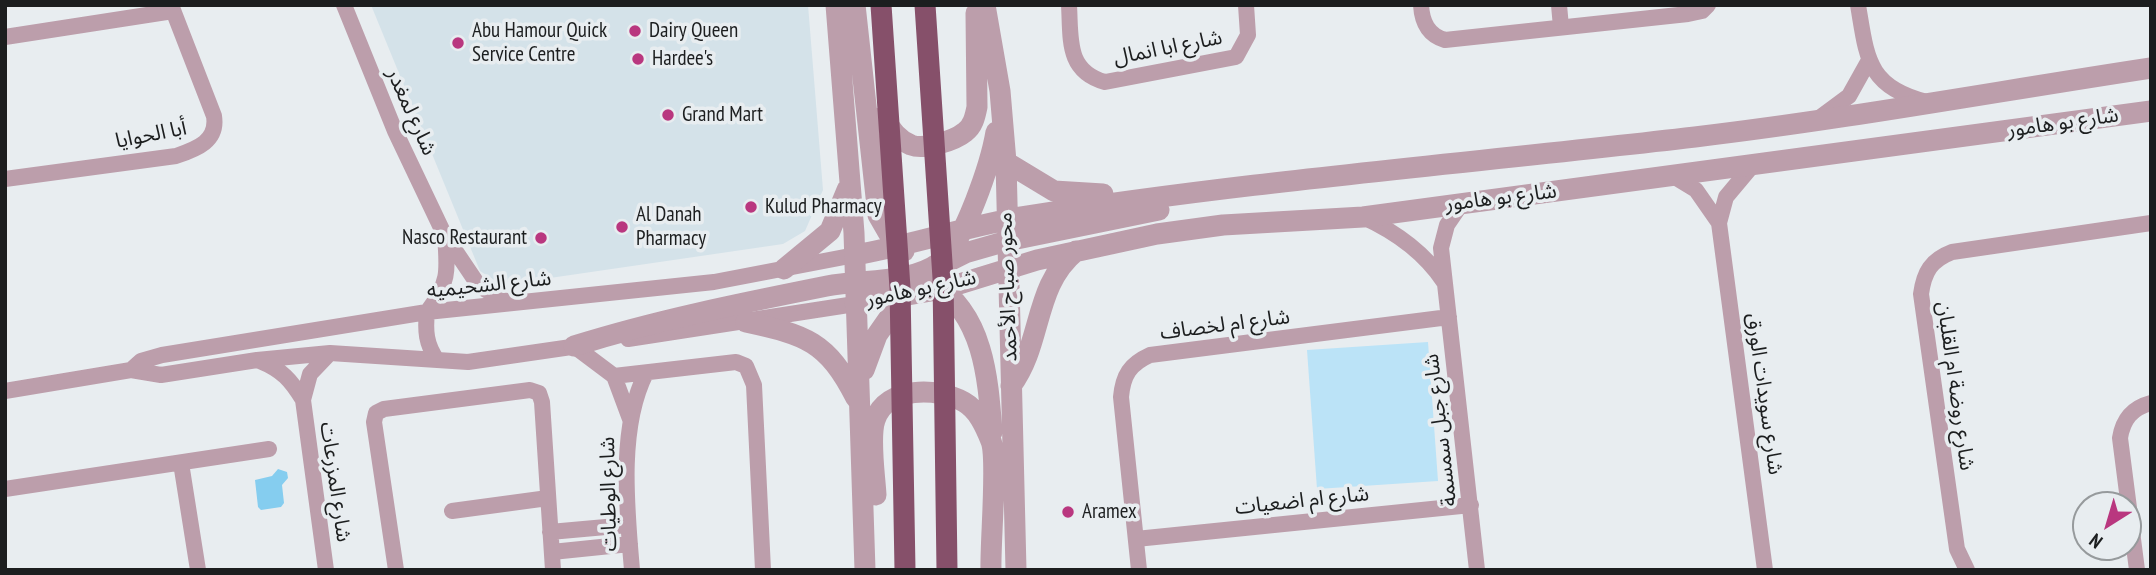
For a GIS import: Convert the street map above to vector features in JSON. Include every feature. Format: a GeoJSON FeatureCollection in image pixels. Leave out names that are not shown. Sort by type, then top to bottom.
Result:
{"type":"FeatureCollection","features":[{"type":"Feature","properties":{"kind":"highway"},"geometry":{"type":"LineString","coordinates":[[881,5],[889,111],[906,475],[905,570]]}},
{"type":"Feature","properties":{"kind":"highway"},"geometry":{"type":"LineString","coordinates":[[925,5],[943,278],[948,477],[947,570]]}},
{"type":"Feature","properties":{"kind":"street","name":"شارع لمغدر"},"geometry":{"type":"LineString","coordinates":[[344,5],[395,131],[444,234],[479,286],[510,304]]}},
{"type":"Feature","properties":{"kind":"street"},"geometry":{"type":"LineString","coordinates":[[836,5],[851,178],[855,304],[859,322],[857,400],[865,570]]}},
{"type":"Feature","properties":{"kind":"street"},"geometry":{"type":"LineString","coordinates":[[855,5],[878,215],[897,248],[931,269],[943,289],[968,318],[977,337],[989,390],[993,445],[991,570]]}},
{"type":"Feature","properties":{"kind":"street"},"geometry":{"type":"LineString","coordinates":[[864,90],[896,136],[913,146],[955,138],[966,132],[974,121],[977,107],[976,5]]}},
{"type":"Feature","properties":{"kind":"street","name":"محور صباح الأحمد"},"geometry":{"type":"LineString","coordinates":[[985,5],[1000,91],[1006,162],[1016,570]]}},
{"type":"Feature","properties":{"kind":"street","name":"شارع ابا انمال"},"geometry":{"type":"LineString","coordinates":[[1069,5],[1071,52],[1075,63],[1092,78],[1105,82],[1236,57],[1248,35],[1246,5]]}},
{"type":"Feature","properties":{"kind":"street"},"geometry":{"type":"LineString","coordinates":[[1421,5],[1423,23],[1436,37],[1445,40],[1688,14],[1702,11],[1708,5]]}},
{"type":"Feature","properties":{"kind":"street"},"geometry":{"type":"LineString","coordinates":[[1559,5],[1560,27]]}},
{"type":"Feature","properties":{"kind":"street"},"geometry":{"type":"LineString","coordinates":[[1858,5],[1868,62],[1883,79],[1901,93],[1930,103]]}},
{"type":"Feature","properties":{"kind":"street","name":"أبا الحوايا"},"geometry":{"type":"LineString","coordinates":[[5,37],[172,8],[215,124],[210,139],[201,146],[176,156],[5,179]]}},
{"type":"Feature","properties":{"kind":"street"},"geometry":{"type":"LineString","coordinates":[[1818,119],[1849,96],[1868,62]]}},
{"type":"Feature","properties":{"kind":"street","name":"شارع بو هامور"},"geometry":{"type":"LineString","coordinates":[[855,255],[897,248],[961,231],[1006,230],[1221,189],[1700,136],[2151,68]]}},
{"type":"Feature","properties":{"kind":"street"},"geometry":{"type":"LineString","coordinates":[[857,400],[868,356],[883,325],[902,297],[953,249],[992,156],[1000,91]]}},
{"type":"Feature","properties":{"kind":"street","name":"شارع بو هامور"},"geometry":{"type":"LineString","coordinates":[[855,304],[943,289],[1077,249],[1223,225],[1363,216],[2151,111]]}},
{"type":"Feature","properties":{"kind":"street"},"geometry":{"type":"LineString","coordinates":[[1006,162],[1042,185],[1068,193],[1221,189]]}},
{"type":"Feature","properties":{"kind":"street","name":"شارع سويدات الورق"},"geometry":{"type":"LineString","coordinates":[[1752,166],[1726,197],[1719,223],[1765,570]]}},
{"type":"Feature","properties":{"kind":"street","name":"شارع سويدات الورق"},"geometry":{"type":"LineString","coordinates":[[1673,176],[1696,190],[1719,223]]}},
{"type":"Feature","properties":{"kind":"street"},"geometry":{"type":"LineString","coordinates":[[784,269],[818,244],[833,227],[851,178]]}},
{"type":"Feature","properties":{"kind":"street","name":"شارع جبل سمسمة"},"geometry":{"type":"LineString","coordinates":[[1462,203],[1443,236],[1449,317],[1478,570]]}},
{"type":"Feature","properties":{"kind":"street"},"geometry":{"type":"LineString","coordinates":[[1363,216],[1400,237],[1419,252],[1432,264],[1446,285]]}},
{"type":"Feature","properties":{"kind":"street","name":"شارع روضة ام القلبان"},"geometry":{"type":"LineString","coordinates":[[1967,570],[1957,549],[1922,294],[1928,267],[1938,257],[1952,252],[2151,223]]}},
{"type":"Feature","properties":{"kind":"street"},"geometry":{"type":"LineString","coordinates":[[855,255],[894,260],[931,269],[1006,230]]}},
{"type":"Feature","properties":{"kind":"street","name":"شارع لمغدر"},"geometry":{"type":"LineString","coordinates":[[427,312],[442,292],[447,277],[444,234]]}},
{"type":"Feature","properties":{"kind":"street"},"geometry":{"type":"LineString","coordinates":[[1011,386],[1026,362],[1053,274],[1077,249]]}},
{"type":"Feature","properties":{"kind":"street","name":"شارع الشحيميه"},"geometry":{"type":"LineString","coordinates":[[131,370],[141,362],[162,355],[427,312],[644,291],[855,255]]}},
{"type":"Feature","properties":{"kind":"street"},"geometry":{"type":"LineString","coordinates":[[574,346],[649,323],[855,281],[931,269],[1009,268]]}},
{"type":"Feature","properties":{"kind":"street","name":"شارع الشحيميه"},"geometry":{"type":"LineString","coordinates":[[5,391],[131,370],[161,375],[257,360],[330,353],[468,362],[855,304]]}},
{"type":"Feature","properties":{"kind":"street"},"geometry":{"type":"LineString","coordinates":[[427,312],[425,331],[429,348],[436,360]]}},
{"type":"Feature","properties":{"kind":"street","name":"شارع ام لخصاف"},"geometry":{"type":"LineString","coordinates":[[1139,570],[1121,397],[1127,370],[1137,361],[1150,355],[1449,317]]}},
{"type":"Feature","properties":{"kind":"street"},"geometry":{"type":"LineString","coordinates":[[746,322],[810,339],[846,377],[857,400]]}},
{"type":"Feature","properties":{"kind":"street"},"geometry":{"type":"LineString","coordinates":[[574,346],[614,376],[737,362],[746,366],[754,385],[763,570]]}},
{"type":"Feature","properties":{"kind":"street","name":"شارع المزرعات"},"geometry":{"type":"LineString","coordinates":[[326,570],[303,400],[310,374],[330,353]]}},
{"type":"Feature","properties":{"kind":"street","name":"شارع المزرعات"},"geometry":{"type":"LineString","coordinates":[[257,360],[278,369],[289,378],[303,400]]}},
{"type":"Feature","properties":{"kind":"street","name":"شارع الوطيات"},"geometry":{"type":"LineString","coordinates":[[632,570],[628,525],[630,418],[646,373]]}},
{"type":"Feature","properties":{"kind":"street","name":"شارع الوطيات"},"geometry":{"type":"LineString","coordinates":[[614,376],[630,418]]}},
{"type":"Feature","properties":{"kind":"street"},"geometry":{"type":"LineString","coordinates":[[396,570],[374,422],[376,413],[384,409],[530,390],[539,393],[542,402],[553,570]]}},
{"type":"Feature","properties":{"kind":"street"},"geometry":{"type":"LineString","coordinates":[[871,570],[876,530],[874,422],[890,400],[907,393],[917,393],[936,394],[963,402],[978,414],[993,445]]}},
{"type":"Feature","properties":{"kind":"street"},"geometry":{"type":"LineString","coordinates":[[2137,570],[2120,438],[2122,425],[2129,414],[2140,406],[2151,403]]}},
{"type":"Feature","properties":{"kind":"street"},"geometry":{"type":"LineString","coordinates":[[5,489],[270,449]]}},
{"type":"Feature","properties":{"kind":"street"},"geometry":{"type":"LineString","coordinates":[[181,463],[198,570]]}},
{"type":"Feature","properties":{"kind":"street"},"geometry":{"type":"LineString","coordinates":[[452,511],[548,498]]}},
{"type":"Feature","properties":{"kind":"street","name":"شارع ام اضعيات"},"geometry":{"type":"LineString","coordinates":[[1136,538],[1471,505]]}},
{"type":"Feature","properties":{"kind":"street"},"geometry":{"type":"LineString","coordinates":[[550,532],[628,525]]}},
{"type":"Feature","properties":{"kind":"street"},"geometry":{"type":"LineString","coordinates":[[552,552],[630,544]]}},
{"type":"Feature","properties":{"kind":"shaded area"},"geometry":{"type":"Polygon","coordinates":[[[371,5],[808,5],[823,190],[805,231],[783,244],[502,285],[480,271],[371,5]]]}},
{"type":"Feature","properties":{"kind":"shaded area"},"geometry":{"type":"Polygon","coordinates":[[[1428,342],[1438,481],[1317,489],[1307,350],[1428,342]]]}},
{"type":"Feature","properties":{"kind":"water"},"geometry":{"type":"Polygon","coordinates":[[[278,469],[287,472],[288,478],[282,485],[284,503],[281,507],[261,510],[258,507],[255,480],[272,476],[278,469]]]}},
{"type":"Feature","properties":{"kind":"place","name":"Dairy Queen"},"geometry":{"type":"Point","coordinates":[635,31]}},
{"type":"Feature","properties":{"kind":"place","name":"Abu Hamour Quick Service Centre"},"geometry":{"type":"Point","coordinates":[458,43]}},
{"type":"Feature","properties":{"kind":"place","name":"Hardee's"},"geometry":{"type":"Point","coordinates":[638,59]}},
{"type":"Feature","properties":{"kind":"place","name":"Grand Mart"},"geometry":{"type":"Point","coordinates":[668,115]}},
{"type":"Feature","properties":{"kind":"place","name":"Kulud Pharmacy"},"geometry":{"type":"Point","coordinates":[751,207]}},
{"type":"Feature","properties":{"kind":"place","name":"Al Danah Pharmacy"},"geometry":{"type":"Point","coordinates":[622,227]}},
{"type":"Feature","properties":{"kind":"place","name":"Nasco Restaurant"},"geometry":{"type":"Point","coordinates":[541,238]}},
{"type":"Feature","properties":{"kind":"place","name":"Aramex"},"geometry":{"type":"Point","coordinates":[1068,512]}}]}
